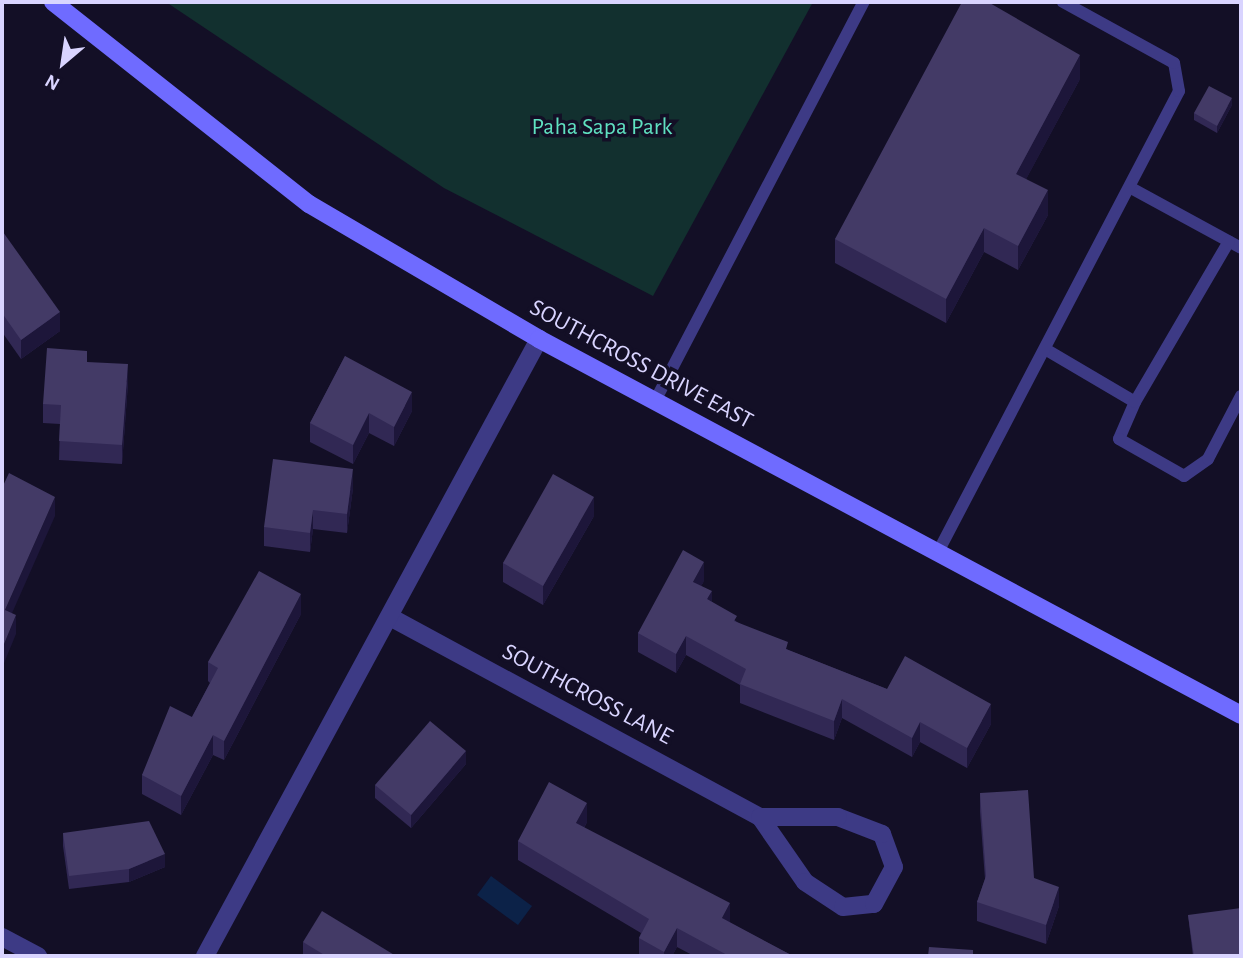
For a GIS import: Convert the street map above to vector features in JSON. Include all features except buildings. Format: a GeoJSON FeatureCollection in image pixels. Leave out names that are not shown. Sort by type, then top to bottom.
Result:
{"type":"FeatureCollection","features":[{"type":"Feature","properties":{"kind":"street","name":"SOUTHCROSS DRIVE EAST"},"geometry":{"type":"LineString","coordinates":[[53,2],[309,204],[539,339],[1241,715]]}},
{"type":"Feature","properties":{"kind":"street"},"geometry":{"type":"LineString","coordinates":[[205,956],[539,339]]}},
{"type":"Feature","properties":{"kind":"street","name":"SOUTHCROSS LANE"},"geometry":{"type":"LineString","coordinates":[[390,617],[760,817],[805,882],[843,907],[874,904],[894,867],[882,834],[838,817],[760,817]]}},
{"type":"Feature","properties":{"kind":"street"},"geometry":{"type":"LineString","coordinates":[[2,937],[38,956]]}},
{"type":"Feature","properties":{"kind":"lane"},"geometry":{"type":"LineString","coordinates":[[655,401],[864,2]]}},
{"type":"Feature","properties":{"kind":"lane"},"geometry":{"type":"LineString","coordinates":[[938,552],[1180,91],[1179,73],[1152,49],[1062,2]]}},
{"type":"Feature","properties":{"kind":"lane"},"geometry":{"type":"LineString","coordinates":[[1131,188],[1241,248]]}},
{"type":"Feature","properties":{"kind":"lane"},"geometry":{"type":"LineString","coordinates":[[1229,241],[1135,402],[1119,439],[1191,475],[1209,459],[1241,396]]}},
{"type":"Feature","properties":{"kind":"lane"},"geometry":{"type":"LineString","coordinates":[[1045,349],[1135,402]]}},
{"type":"Feature","properties":{"kind":"green space","name":"Paha Sapa Park"},"geometry":{"type":"Polygon","coordinates":[[[166,2],[813,2],[653,296],[444,188],[166,2]]]}},
{"type":"Feature","properties":{"kind":"water"},"geometry":{"type":"Polygon","coordinates":[[[491,876],[532,906],[518,925],[477,895],[491,876]]]}}]}
